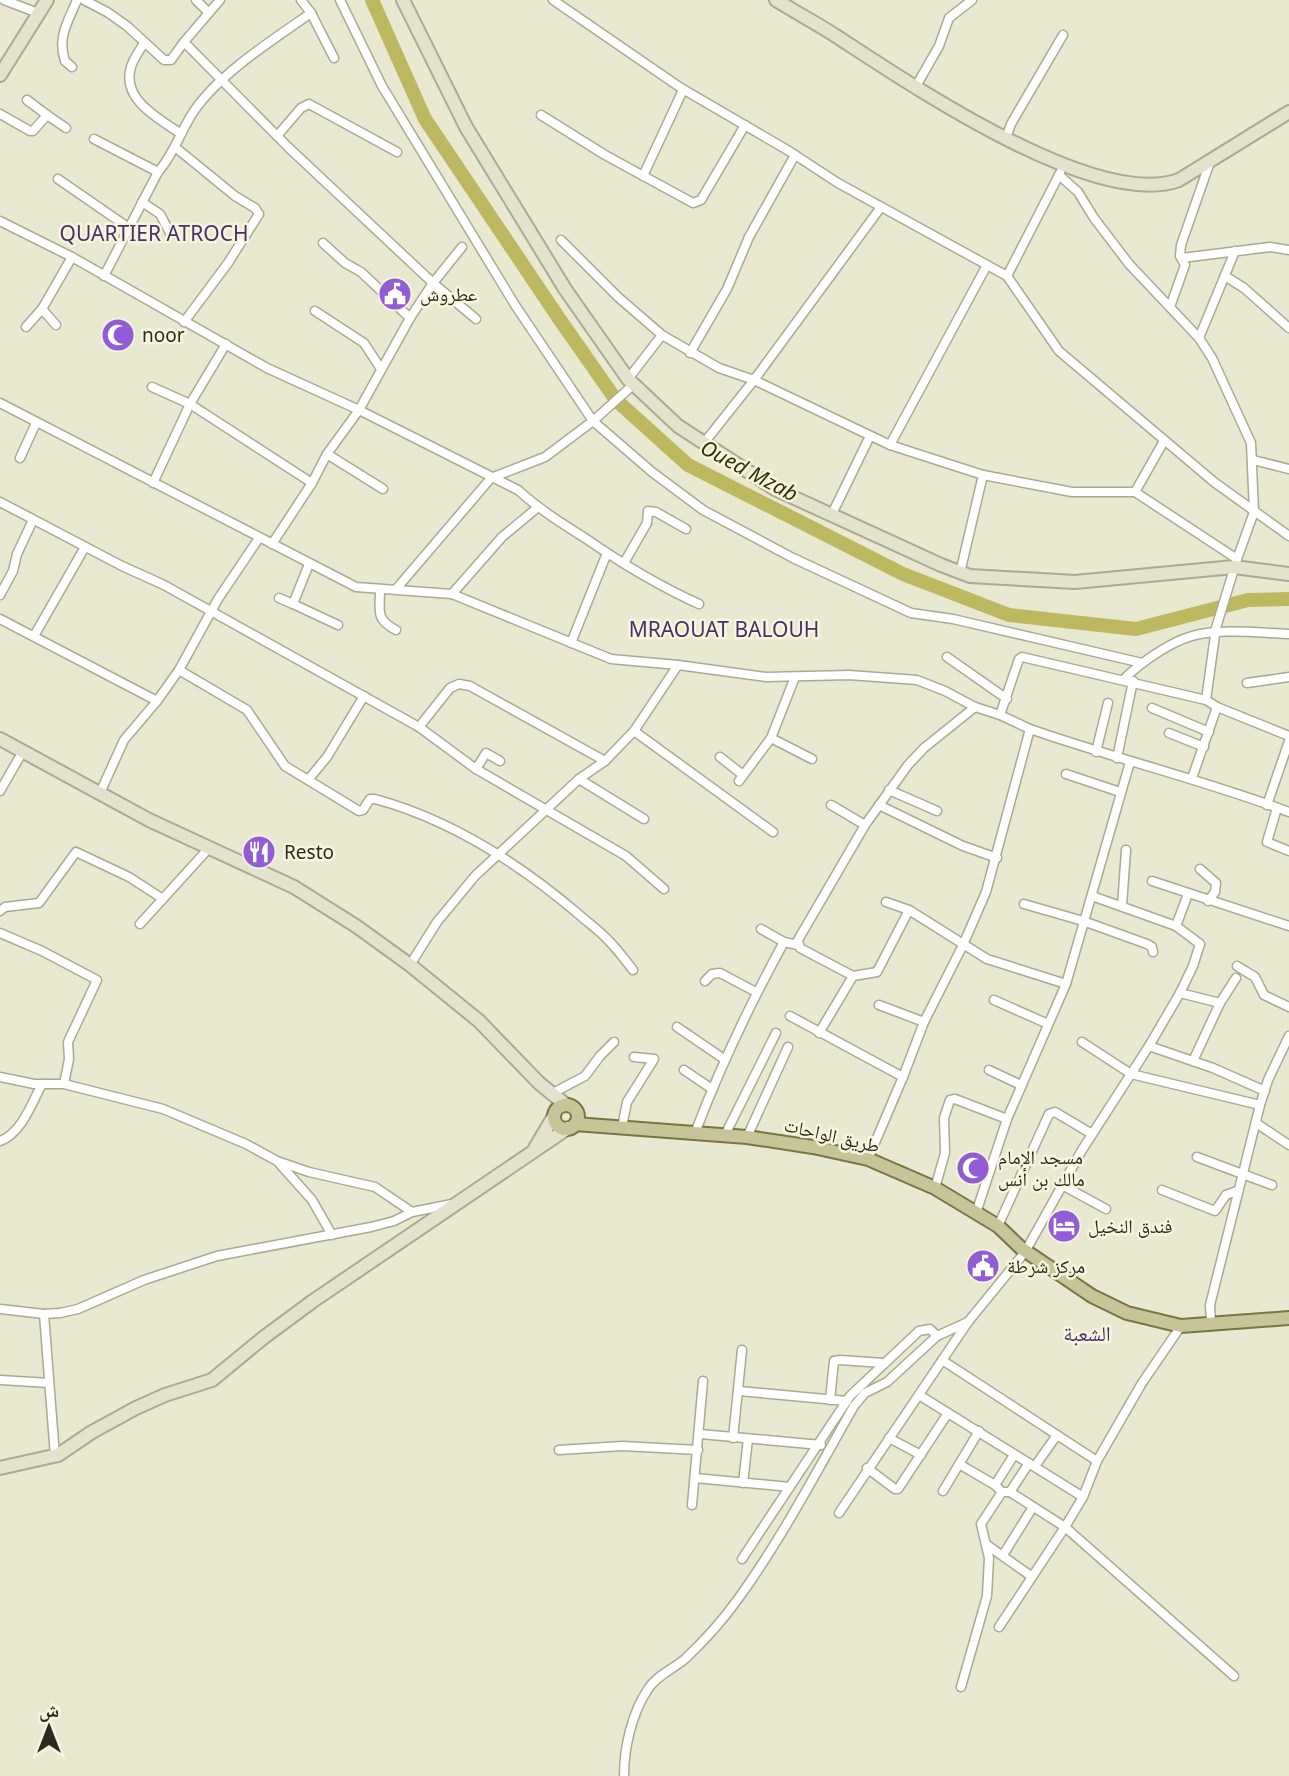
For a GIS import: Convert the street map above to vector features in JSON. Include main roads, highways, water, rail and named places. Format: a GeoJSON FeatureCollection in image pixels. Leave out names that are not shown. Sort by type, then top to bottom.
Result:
{"type":"FeatureCollection","features":[{"type":"Feature","properties":{"kind":"main road"},"geometry":{"type":"LineString","coordinates":[[566,1105],[573,1108],[573,1122],[558,1126],[554,1114],[559,1107],[566,1105]]}},
{"type":"Feature","properties":{"kind":"main road","name":"طريق الواحات"},"geometry":{"type":"LineString","coordinates":[[573,1122],[747,1136],[868,1159],[935,1188],[998,1226],[1025,1252],[1111,1307],[1181,1326],[1289,1318]]}},
{"type":"Feature","properties":{"kind":"waterway","name":"Oued Mzab"},"geometry":{"type":"LineString","coordinates":[[372,0],[425,119],[558,317],[616,400],[688,465],[903,574],[1009,615],[1136,629],[1248,600],[1289,599]]}},
{"type":"Feature","properties":{"kind":"place","name":"عطروش"},"geometry":{"type":"Point","coordinates":[395,294]}},
{"type":"Feature","properties":{"kind":"place","name":"noor"},"geometry":{"type":"Point","coordinates":[118,335]}},
{"type":"Feature","properties":{"kind":"place","name":"Resto"},"geometry":{"type":"Point","coordinates":[259,852]}},
{"type":"Feature","properties":{"kind":"place","name":"مسجد الإمام مالك بن أنس"},"geometry":{"type":"Point","coordinates":[973,1168]}},
{"type":"Feature","properties":{"kind":"place","name":"فندق النخيل"},"geometry":{"type":"Point","coordinates":[1064,1226]}},
{"type":"Feature","properties":{"kind":"place","name":"مركز شرطة"},"geometry":{"type":"Point","coordinates":[983,1266]}},
{"type":"Feature","properties":{"kind":"district","name":"QUARTIER ATROCH"},"geometry":{"type":"Point","coordinates":[154,234]}},
{"type":"Feature","properties":{"kind":"district","name":"MRAOUAT BALOUH"},"geometry":{"type":"Point","coordinates":[724,630]}},
{"type":"Feature","properties":{"kind":"district","name":"الشعبة"},"geometry":{"type":"Point","coordinates":[1087,1334]}}]}
